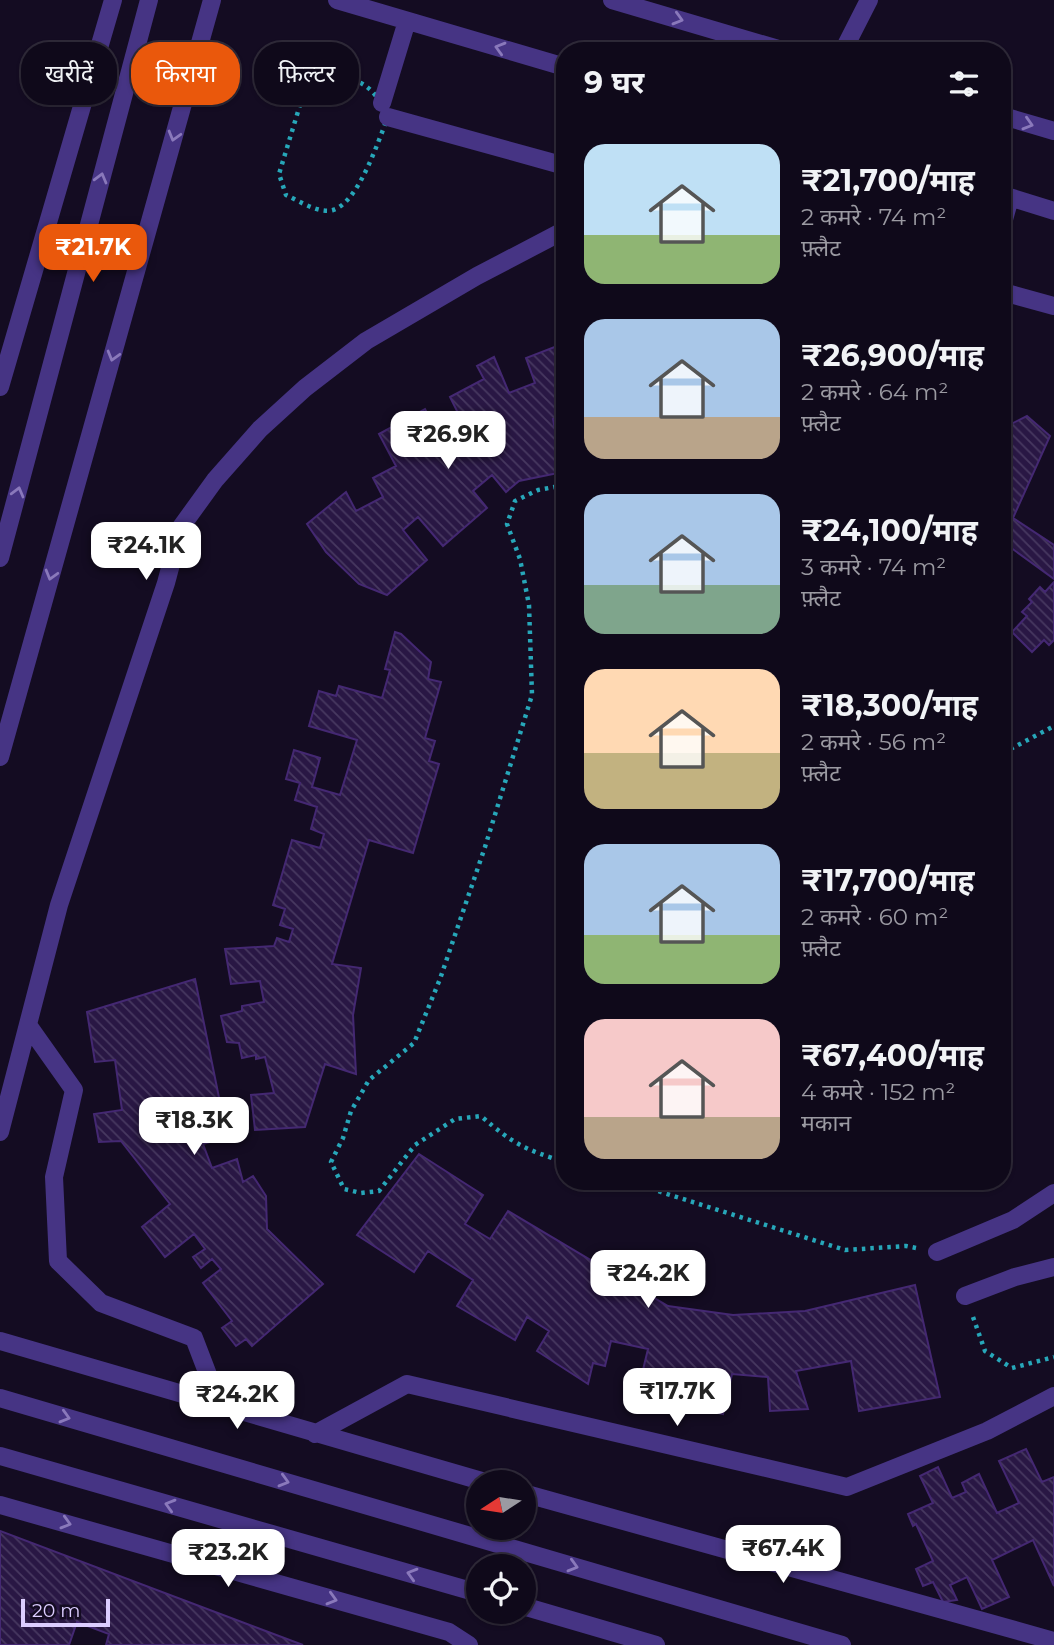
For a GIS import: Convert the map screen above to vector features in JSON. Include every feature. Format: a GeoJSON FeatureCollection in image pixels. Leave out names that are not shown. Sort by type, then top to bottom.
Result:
{"type":"FeatureCollection","features":[{"type":"Feature","properties":{"kind":"street"},"geometry":{"type":"LineString","coordinates":[[0,387],[113,0]]}},
{"type":"Feature","properties":{"kind":"street"},"geometry":{"type":"LineString","coordinates":[[0,558],[149,0]]}},
{"type":"Feature","properties":{"kind":"street"},"geometry":{"type":"LineString","coordinates":[[0,757],[212,0]]}},
{"type":"Feature","properties":{"kind":"street"},"geometry":{"type":"LineString","coordinates":[[337,0],[556,64]]}},
{"type":"Feature","properties":{"kind":"street"},"geometry":{"type":"LineString","coordinates":[[612,0],[754,42]]}},
{"type":"Feature","properties":{"kind":"street"},"geometry":{"type":"LineString","coordinates":[[848,42],[869,0]]}},
{"type":"Feature","properties":{"kind":"street"},"geometry":{"type":"LineString","coordinates":[[407,20],[385,110],[556,163]]}},
{"type":"Feature","properties":{"kind":"street"},"geometry":{"type":"LineString","coordinates":[[1011,118],[1054,131]]}},
{"type":"Feature","properties":{"kind":"street"},"geometry":{"type":"LineString","coordinates":[[1011,198],[1054,211]]}},
{"type":"Feature","properties":{"kind":"street"},"geometry":{"type":"LineString","coordinates":[[0,1132],[59,905],[166,583],[181,527],[215,480],[260,429],[305,388],[366,341],[477,276],[556,235]]}},
{"type":"Feature","properties":{"kind":"street"},"geometry":{"type":"LineString","coordinates":[[1011,294],[1054,306]]}},
{"type":"Feature","properties":{"kind":"street"},"geometry":{"type":"LineString","coordinates":[[28,1025],[74,1090],[54,1177],[58,1261],[101,1303],[194,1338],[220,1406]]}},
{"type":"Feature","properties":{"kind":"street"},"geometry":{"type":"LineString","coordinates":[[937,1252],[1013,1220],[1054,1193]]}},
{"type":"Feature","properties":{"kind":"street"},"geometry":{"type":"LineString","coordinates":[[965,1296],[1015,1277],[1054,1267]]}},
{"type":"Feature","properties":{"kind":"street"},"geometry":{"type":"LineString","coordinates":[[0,1341],[466,1477]]}},
{"type":"Feature","properties":{"kind":"street"},"geometry":{"type":"LineString","coordinates":[[315,1434],[407,1384],[847,1488],[987,1431],[1054,1396]]}},
{"type":"Feature","properties":{"kind":"street"},"geometry":{"type":"LineString","coordinates":[[0,1398],[842,1645]]}},
{"type":"Feature","properties":{"kind":"street"},"geometry":{"type":"LineString","coordinates":[[0,1456],[466,1590]]}},
{"type":"Feature","properties":{"kind":"street"},"geometry":{"type":"LineString","coordinates":[[536,1497],[1054,1641]]}},
{"type":"Feature","properties":{"kind":"street"},"geometry":{"type":"LineString","coordinates":[[0,1504],[449,1632],[469,1645]]}},
{"type":"Feature","properties":{"kind":"street"},"geometry":{"type":"LineString","coordinates":[[536,1610],[656,1645]]}},
{"type":"Feature","properties":{"kind":"path"},"geometry":{"type":"LineString","coordinates":[[319,73],[356,79],[385,110],[360,183],[342,204],[332,210],[320,210],[286,195],[279,174],[307,82],[319,73]]}},
{"type":"Feature","properties":{"kind":"path"},"geometry":{"type":"LineString","coordinates":[[556,487],[515,501],[507,524],[520,559],[529,605],[532,695],[458,926],[414,1043],[369,1080],[351,1111],[343,1138],[331,1163],[344,1189],[361,1194],[379,1191],[415,1145],[455,1119],[481,1116],[504,1137],[525,1150],[556,1159]]}},
{"type":"Feature","properties":{"kind":"path"},"geometry":{"type":"LineString","coordinates":[[1011,749],[1054,726]]}},
{"type":"Feature","properties":{"kind":"path"},"geometry":{"type":"LineString","coordinates":[[654,1190],[845,1250]]}},
{"type":"Feature","properties":{"kind":"building"},"geometry":{"type":"Polygon","coordinates":[[[556,346],[556,418],[553,419],[556,435],[556,473],[519,481],[506,492],[492,475],[473,491],[487,508],[443,546],[418,517],[403,530],[427,560],[387,595],[359,584],[326,552],[307,524],[346,492],[356,511],[383,497],[373,478],[396,466],[379,434],[425,409],[438,434],[462,421],[450,397],[484,379],[477,366],[494,357],[509,393],[535,383],[526,358],[556,346]]]}},
{"type":"Feature","properties":{"kind":"building"},"geometry":{"type":"Polygon","coordinates":[[[1027,416],[1050,436],[1013,518],[1054,545],[1054,579],[1011,548],[1011,424],[1027,416]]]}},
{"type":"Feature","properties":{"kind":"building"},"geometry":{"type":"Polygon","coordinates":[[[1054,582],[1054,640],[1049,645],[1044,640],[1032,652],[1012,632],[1027,616],[1022,612],[1032,602],[1029,599],[1040,587],[1045,592],[1054,582]]]}},
{"type":"Feature","properties":{"kind":"building"},"geometry":{"type":"Polygon","coordinates":[[[395,632],[401,634],[431,662],[428,679],[441,682],[425,738],[435,741],[429,761],[439,764],[413,853],[369,840],[332,964],[361,968],[353,1015],[356,1074],[325,1064],[305,1127],[255,1130],[251,1095],[274,1093],[265,1057],[256,1059],[256,1055],[242,1058],[239,1043],[227,1042],[221,1016],[242,1011],[242,1006],[264,1002],[260,981],[231,984],[225,949],[274,946],[277,938],[289,942],[293,929],[280,925],[285,909],[273,905],[292,840],[320,848],[324,834],[311,829],[317,807],[295,800],[300,783],[286,779],[294,750],[320,758],[312,787],[340,795],[357,740],[309,726],[319,691],[336,696],[339,686],[382,698],[390,670],[385,669],[395,632]]]}},
{"type":"Feature","properties":{"kind":"building"},"geometry":{"type":"Polygon","coordinates":[[[195,979],[227,1137],[203,1144],[212,1168],[237,1159],[243,1182],[253,1176],[266,1196],[267,1229],[323,1284],[252,1346],[246,1339],[236,1346],[222,1328],[232,1321],[203,1283],[221,1269],[212,1259],[201,1268],[193,1257],[205,1249],[194,1234],[165,1257],[142,1227],[170,1204],[121,1141],[99,1142],[94,1114],[122,1110],[115,1060],[95,1062],[87,1012],[195,979]]]}},
{"type":"Feature","properties":{"kind":"building"},"geometry":{"type":"Polygon","coordinates":[[[419,1154],[483,1195],[465,1224],[490,1239],[508,1211],[668,1306],[733,1315],[805,1311],[915,1285],[940,1397],[859,1411],[851,1361],[796,1371],[808,1409],[770,1411],[768,1377],[732,1374],[723,1414],[656,1399],[661,1378],[642,1374],[648,1349],[611,1341],[605,1366],[593,1363],[588,1384],[537,1351],[549,1331],[527,1317],[515,1340],[457,1306],[473,1280],[428,1251],[414,1272],[357,1235],[419,1154]]]}},
{"type":"Feature","properties":{"kind":"building"},"geometry":{"type":"Polygon","coordinates":[[[1026,1449],[1042,1482],[1054,1477],[1054,1586],[1033,1540],[992,1560],[1009,1597],[982,1609],[967,1577],[950,1585],[957,1600],[943,1602],[933,1582],[923,1586],[916,1569],[933,1561],[916,1524],[913,1526],[908,1514],[933,1503],[920,1476],[938,1467],[952,1498],[966,1492],[962,1483],[979,1474],[997,1513],[1019,1503],[999,1461],[1026,1449]]]}},
{"type":"Feature","properties":{"kind":"building"},"geometry":{"type":"Polygon","coordinates":[[[0,1531],[303,1645],[106,1645],[109,1634],[77,1622],[69,1645],[0,1645],[0,1531]]]}}]}
